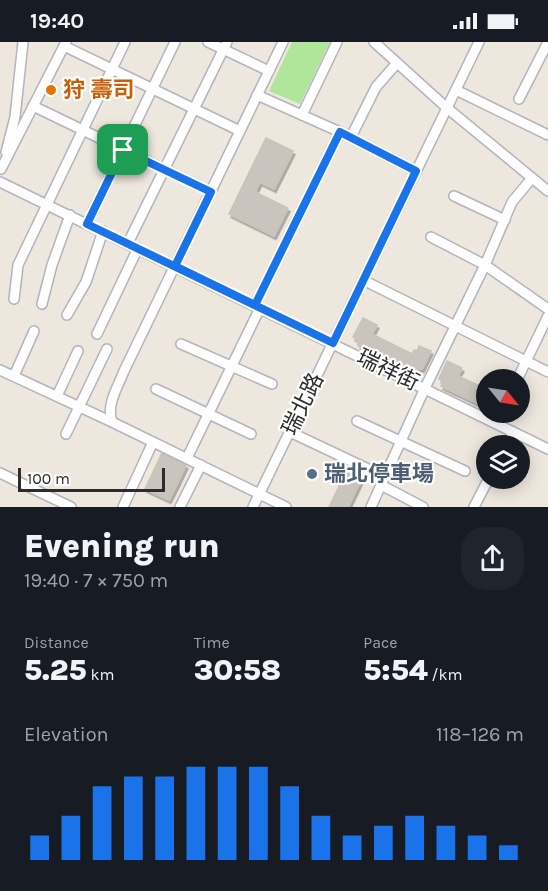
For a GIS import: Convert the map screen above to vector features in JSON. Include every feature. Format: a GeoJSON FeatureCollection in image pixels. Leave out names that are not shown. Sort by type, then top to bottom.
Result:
{"type":"FeatureCollection","features":[{"type":"Feature","properties":{"kind":"street"},"geometry":{"type":"LineString","coordinates":[[1,172],[3,150],[15,117],[23,42]]}},
{"type":"Feature","properties":{"kind":"street"},"geometry":{"type":"LineString","coordinates":[[14,299],[18,264],[125,42]]}},
{"type":"Feature","properties":{"kind":"street"},"geometry":{"type":"LineString","coordinates":[[87,224],[175,42]]}},
{"type":"Feature","properties":{"kind":"street"},"geometry":{"type":"LineString","coordinates":[[208,42],[225,46],[269,71]]}},
{"type":"Feature","properties":{"kind":"street"},"geometry":{"type":"LineString","coordinates":[[112,422],[109,414],[112,401],[283,42]]}},
{"type":"Feature","properties":{"kind":"street"},"geometry":{"type":"LineString","coordinates":[[303,115],[338,42]]}},
{"type":"Feature","properties":{"kind":"street"},"geometry":{"type":"LineString","coordinates":[[374,42],[447,108],[548,191]]}},
{"type":"Feature","properties":{"kind":"street","name":"瑞北路"},"geometry":{"type":"LineString","coordinates":[[253,507],[479,42]]}},
{"type":"Feature","properties":{"kind":"street"},"geometry":{"type":"LineString","coordinates":[[519,99],[548,42]]}},
{"type":"Feature","properties":{"kind":"street"},"geometry":{"type":"LineString","coordinates":[[1,172],[65,44],[112,70],[240,131]]}},
{"type":"Feature","properties":{"kind":"street"},"geometry":{"type":"LineString","coordinates":[[128,243],[225,46]]}},
{"type":"Feature","properties":{"kind":"street"},"geometry":{"type":"LineString","coordinates":[[351,137],[376,87],[397,63]]}},
{"type":"Feature","properties":{"kind":"street"},"geometry":{"type":"LineString","coordinates":[[456,90],[548,135]]}},
{"type":"Feature","properties":{"kind":"street"},"geometry":{"type":"LineString","coordinates":[[257,95],[351,137],[416,171]]}},
{"type":"Feature","properties":{"kind":"street"},"geometry":{"type":"LineString","coordinates":[[33,106],[211,192]]}},
{"type":"Feature","properties":{"kind":"street"},"geometry":{"type":"LineString","coordinates":[[187,459],[340,132]]}},
{"type":"Feature","properties":{"kind":"street"},"geometry":{"type":"LineString","coordinates":[[371,507],[425,388],[485,266],[512,202],[532,178]]}},
{"type":"Feature","properties":{"kind":"street","name":"瑞祥街"},"geometry":{"type":"LineString","coordinates":[[0,182],[476,413]]}},
{"type":"Feature","properties":{"kind":"street"},"geometry":{"type":"LineString","coordinates":[[454,196],[505,220]]}},
{"type":"Feature","properties":{"kind":"street"},"geometry":{"type":"LineString","coordinates":[[42,304],[52,265],[70,216]]}},
{"type":"Feature","properties":{"kind":"street"},"geometry":{"type":"LineString","coordinates":[[67,315],[86,282],[103,231]]}},
{"type":"Feature","properties":{"kind":"street"},"geometry":{"type":"LineString","coordinates":[[431,237],[485,266],[548,309]]}},
{"type":"Feature","properties":{"kind":"street"},"geometry":{"type":"LineString","coordinates":[[97,334],[138,248]]}},
{"type":"Feature","properties":{"kind":"street"},"geometry":{"type":"LineString","coordinates":[[363,280],[548,372]]}},
{"type":"Feature","properties":{"kind":"street"},"geometry":{"type":"LineString","coordinates":[[523,369],[548,316]]}},
{"type":"Feature","properties":{"kind":"street"},"geometry":{"type":"LineString","coordinates":[[14,376],[34,331]]}},
{"type":"Feature","properties":{"kind":"street"},"geometry":{"type":"LineString","coordinates":[[181,344],[272,384]]}},
{"type":"Feature","properties":{"kind":"street"},"geometry":{"type":"LineString","coordinates":[[66,434],[107,349]]}},
{"type":"Feature","properties":{"kind":"street"},"geometry":{"type":"LineString","coordinates":[[57,396],[78,351]]}},
{"type":"Feature","properties":{"kind":"street"},"geometry":{"type":"LineString","coordinates":[[0,370],[286,507]]}},
{"type":"Feature","properties":{"kind":"street"},"geometry":{"type":"LineString","coordinates":[[156,389],[251,434]]}},
{"type":"Feature","properties":{"kind":"street"},"geometry":{"type":"LineString","coordinates":[[357,422],[465,471]]}},
{"type":"Feature","properties":{"kind":"street","name":"瑞祥街"},"geometry":{"type":"LineString","coordinates":[[496,423],[548,449]]}},
{"type":"Feature","properties":{"kind":"street"},"geometry":{"type":"LineString","coordinates":[[290,432],[383,481],[423,507]]}},
{"type":"Feature","properties":{"kind":"street"},"geometry":{"type":"LineString","coordinates":[[123,507],[153,442]]}},
{"type":"Feature","properties":{"kind":"street"},"geometry":{"type":"LineString","coordinates":[[180,507],[201,465]]}},
{"type":"Feature","properties":{"kind":"street"},"geometry":{"type":"LineString","coordinates":[[0,473],[56,504],[71,507]]}},
{"type":"Feature","properties":{"kind":"street"},"geometry":{"type":"LineString","coordinates":[[474,507],[483,489]]}},
{"type":"Feature","properties":{"kind":"green space"},"geometry":{"type":"Polygon","coordinates":[[[292,42],[330,42],[300,104],[269,91],[292,42]]]}},
{"type":"Feature","properties":{"kind":"building"},"geometry":{"type":"Polygon","coordinates":[[[266,138],[293,151],[274,189],[260,182],[255,192],[288,208],[274,236],[229,214],[266,138]]]}},
{"type":"Feature","properties":{"kind":"building"},"geometry":{"type":"Polygon","coordinates":[[[363,318],[377,325],[372,334],[412,354],[419,346],[431,351],[422,369],[420,368],[418,372],[410,368],[409,371],[358,345],[357,339],[353,337],[363,318]]]}},
{"type":"Feature","properties":{"kind":"building"},"geometry":{"type":"Polygon","coordinates":[[[447,361],[462,368],[458,376],[476,384],[476,402],[441,386],[443,381],[439,379],[447,361]]]}},
{"type":"Feature","properties":{"kind":"building"},"geometry":{"type":"Polygon","coordinates":[[[162,453],[186,465],[178,482],[154,470],[162,453]]]}},
{"type":"Feature","properties":{"kind":"building"},"geometry":{"type":"Polygon","coordinates":[[[154,470],[178,482],[169,500],[145,489],[154,470]]]}},
{"type":"Feature","properties":{"kind":"building"},"geometry":{"type":"Polygon","coordinates":[[[346,472],[361,480],[348,507],[329,507],[346,472]]]}},
{"type":"Feature","properties":{"kind":"place","name":"狩 壽司"},"geometry":{"type":"Point","coordinates":[51,90]}},
{"type":"Feature","properties":{"kind":"place","name":"瑞北停車場"},"geometry":{"type":"Point","coordinates":[312,474]}},
{"type":"Feature","properties":{"kind":"route"},"geometry":{"type":"LineString","coordinates":[[340,132],[416,171],[333,343],[87,224],[123,150],[211,192],[175,266],[255,305],[340,132]]}}]}
